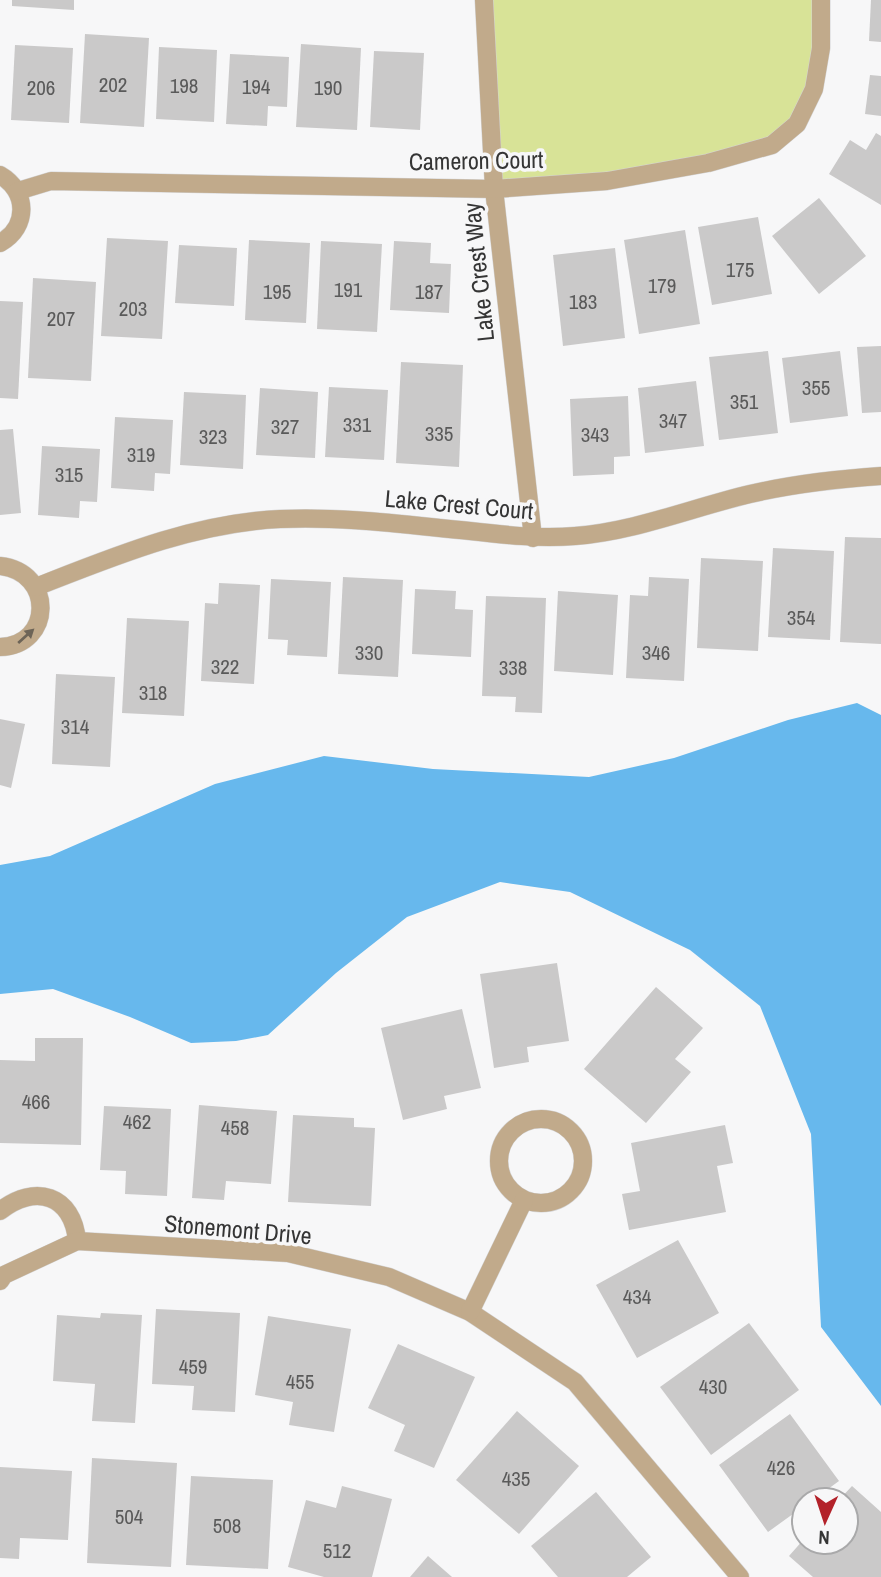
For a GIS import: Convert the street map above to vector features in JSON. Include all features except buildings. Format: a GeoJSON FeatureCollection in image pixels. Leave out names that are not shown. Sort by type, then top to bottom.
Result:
{"type":"FeatureCollection","features":[{"type":"Feature","properties":{"kind":"street","name":"Lake Crest Way"},"geometry":{"type":"LineString","coordinates":[[484,0],[495,189],[533,538]]}},
{"type":"Feature","properties":{"kind":"street","name":"Cameron Court"},"geometry":{"type":"LineString","coordinates":[[18,191],[51,181],[495,189],[607,181],[708,163],[772,145],[797,124],[814,89],[821,48],[821,0]]}},
{"type":"Feature","properties":{"kind":"street"},"geometry":{"type":"LineString","coordinates":[[0,174],[10,180],[22,202],[19,225],[12,235],[0,243]]}},
{"type":"Feature","properties":{"kind":"street","name":"Lake Crest Court"},"geometry":{"type":"LineString","coordinates":[[36,587],[189,532],[251,521],[308,519],[374,522],[533,538],[576,536],[663,520],[748,495],[846,478],[881,475]]}},
{"type":"Feature","properties":{"kind":"street"},"geometry":{"type":"LineString","coordinates":[[0,566],[16,569],[27,576],[36,587],[41,612],[30,635],[20,642],[0,647]]}},
{"type":"Feature","properties":{"kind":"street"},"geometry":{"type":"LineString","coordinates":[[540,1119],[554,1121],[566,1127],[576,1137],[582,1149],[581,1177],[564,1198],[537,1204],[524,1200],[512,1192],[503,1181],[498,1168],[501,1147],[513,1129],[525,1122],[540,1119]]}},
{"type":"Feature","properties":{"kind":"street"},"geometry":{"type":"LineString","coordinates":[[0,1211],[24,1196],[53,1198],[67,1208],[76,1224],[78,1241]]}},
{"type":"Feature","properties":{"kind":"street"},"geometry":{"type":"LineString","coordinates":[[470,1312],[524,1200]]}},
{"type":"Feature","properties":{"kind":"street","name":"Stonemont Drive"},"geometry":{"type":"LineString","coordinates":[[1,1274],[78,1241],[288,1253],[389,1277],[470,1312],[575,1382],[740,1577]]}},
{"type":"Feature","properties":{"kind":"green space"},"geometry":{"type":"Polygon","coordinates":[[[484,0],[821,0],[814,89],[772,145],[708,163],[495,189],[484,0]]]}},
{"type":"Feature","properties":{"kind":"water"},"geometry":{"type":"Polygon","coordinates":[[[857,703],[881,715],[881,1406],[821,1327],[811,1134],[760,1006],[690,950],[570,892],[500,882],[407,917],[336,973],[268,1035],[236,1041],[191,1043],[53,989],[0,994],[0,865],[50,856],[215,784],[324,756],[433,769],[589,777],[674,758],[788,720],[857,703]]]}}]}
